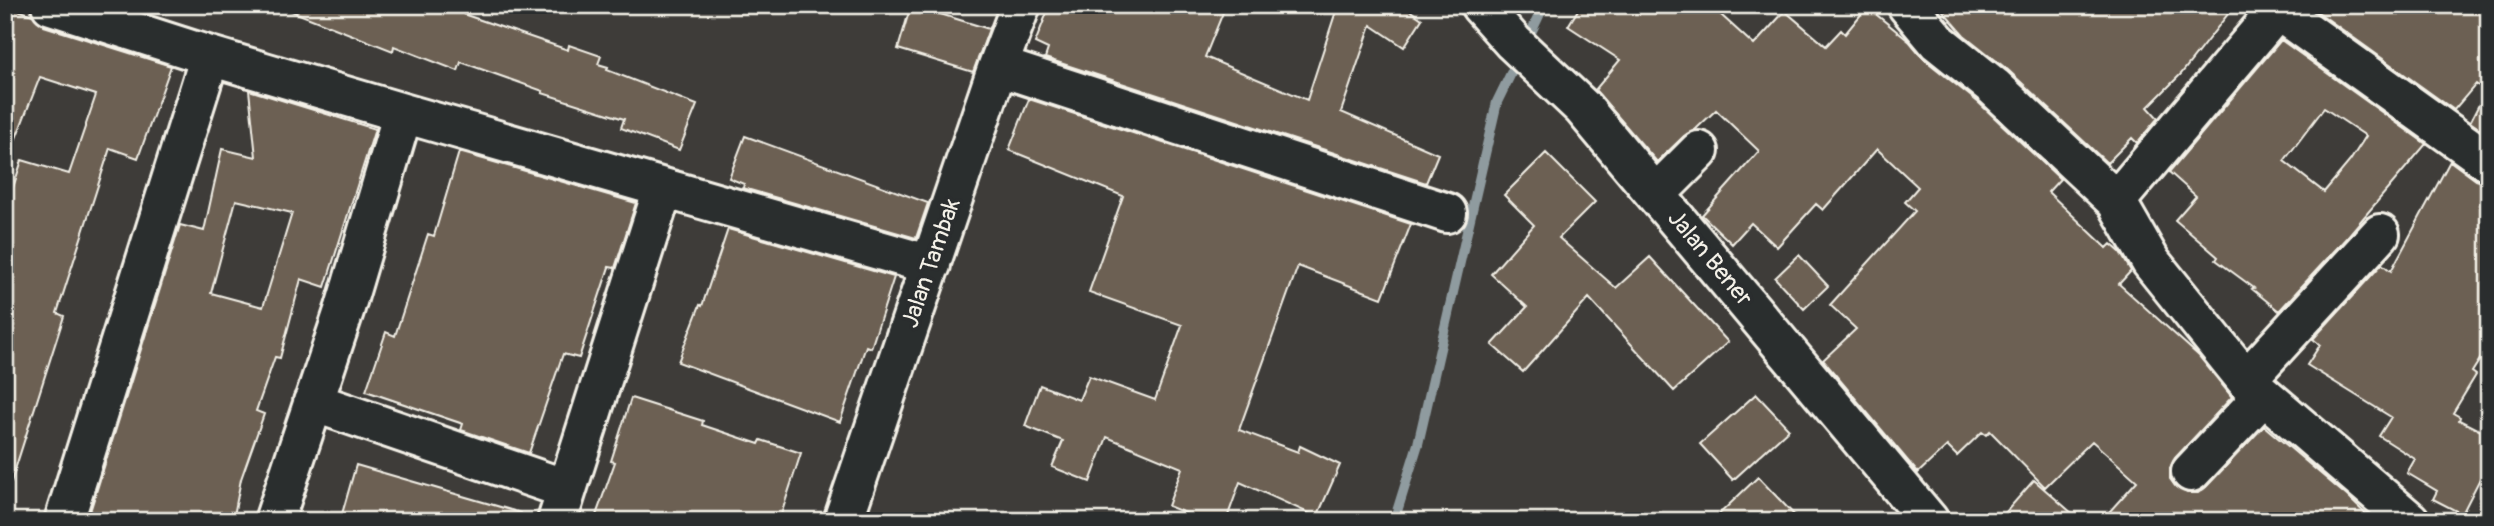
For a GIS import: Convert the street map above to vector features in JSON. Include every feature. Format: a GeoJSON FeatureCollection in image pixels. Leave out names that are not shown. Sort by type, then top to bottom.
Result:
{"type":"FeatureCollection","features":[{"type":"Feature","properties":{"kind":"street"},"geometry":{"type":"LineString","coordinates":[[51,5],[210,56],[930,265]]}},
{"type":"Feature","properties":{"kind":"street","name":"Jalan Tambak"},"geometry":{"type":"LineString","coordinates":[[843,521],[1021,5]]}},
{"type":"Feature","properties":{"kind":"street","name":"Jalan Bener"},"geometry":{"type":"LineString","coordinates":[[1480,5],[1513,42],[1583,108],[1929,521]]}},
{"type":"Feature","properties":{"kind":"street"},"geometry":{"type":"LineString","coordinates":[[1907,5],[1938,43],[1993,86],[2116,201],[2151,262],[2254,388],[2410,521]]}},
{"type":"Feature","properties":{"kind":"street"},"geometry":{"type":"LineString","coordinates":[[2116,201],[2280,8],[2487,157]]}},
{"type":"Feature","properties":{"kind":"street"},"geometry":{"type":"LineString","coordinates":[[64,521],[210,56]]}},
{"type":"Feature","properties":{"kind":"street"},"geometry":{"type":"LineString","coordinates":[[998,66],[1447,214]]}},
{"type":"Feature","properties":{"kind":"street"},"geometry":{"type":"LineString","coordinates":[[274,521],[345,308],[403,113]]}},
{"type":"Feature","properties":{"kind":"street"},"geometry":{"type":"LineString","coordinates":[[1657,194],[1699,151]]}},
{"type":"Feature","properties":{"kind":"street"},"geometry":{"type":"LineString","coordinates":[[313,402],[562,505],[663,189]]}},
{"type":"Feature","properties":{"kind":"street"},"geometry":{"type":"LineString","coordinates":[[2191,472],[2254,388],[2380,234]]}},
{"type":"Feature","properties":{"kind":"building"},"geometry":{"type":"Polygon","coordinates":[[[447,5],[466,15],[568,50],[569,45],[601,56],[598,64],[608,67],[607,70],[697,105],[679,150],[621,128],[624,119],[542,93],[543,91],[461,62],[458,71],[394,46],[393,51],[281,7],[447,5]]]}},
{"type":"Feature","properties":{"kind":"building"},"geometry":{"type":"Polygon","coordinates":[[[911,5],[989,29],[973,72],[898,49],[911,5]]]}},
{"type":"Feature","properties":{"kind":"building"},"geometry":{"type":"Polygon","coordinates":[[[1050,5],[1226,5],[1205,57],[1307,100],[1338,5],[1402,5],[1422,19],[1404,47],[1371,25],[1341,112],[1438,154],[1426,183],[1045,58],[1048,49],[1035,43],[1050,5]]]}},
{"type":"Feature","properties":{"kind":"building"},"geometry":{"type":"Polygon","coordinates":[[[1581,5],[1710,5],[1754,45],[1785,11],[1826,46],[1841,30],[1845,34],[1867,7],[1910,42],[1924,59],[1979,103],[2060,179],[2048,192],[2107,248],[2111,244],[2120,252],[2131,271],[2119,284],[2199,356],[2232,397],[2175,458],[2170,468],[2170,479],[2176,487],[2187,493],[2198,493],[2264,426],[2373,521],[2101,521],[2137,481],[2092,441],[2045,487],[1990,431],[1986,435],[1982,432],[1957,456],[1947,446],[1918,473],[1823,360],[1856,329],[1830,305],[1915,211],[1905,202],[1918,187],[1877,149],[1823,210],[1816,204],[1777,247],[1751,223],[1732,244],[1702,215],[1759,151],[1716,110],[1657,162],[1595,90],[1620,60],[1568,26],[1581,5]]]}},
{"type":"Feature","properties":{"kind":"building"},"geometry":{"type":"Polygon","coordinates":[[[1938,5],[2235,5],[2181,74],[2148,107],[2158,118],[2137,143],[2132,138],[2107,163],[2008,70],[1964,35],[1938,5]]]}},
{"type":"Feature","properties":{"kind":"building"},"geometry":{"type":"Polygon","coordinates":[[[2308,5],[2489,5],[2489,135],[2470,122],[2486,91],[2476,84],[2454,110],[2308,5]]]}},
{"type":"Feature","properties":{"kind":"building"},"geometry":{"type":"Polygon","coordinates":[[[5,6],[33,15],[44,26],[171,66],[138,158],[110,148],[57,313],[64,316],[11,482],[5,481],[5,212],[22,160],[69,174],[96,95],[40,77],[7,161],[5,160],[5,6]]]}},
{"type":"Feature","properties":{"kind":"building"},"geometry":{"type":"Polygon","coordinates":[[[2281,40],[2426,144],[2348,236],[2279,311],[2252,289],[2254,288],[2216,260],[2218,257],[2175,220],[2196,196],[2169,172],[2281,40]],[[2324,108],[2284,161],[2324,192],[2350,161],[2366,136],[2324,108]]]}},
{"type":"Feature","properties":{"kind":"building"},"geometry":{"type":"Polygon","coordinates":[[[249,90],[375,129],[325,287],[301,279],[280,358],[275,357],[256,411],[264,414],[241,479],[233,521],[87,521],[180,225],[204,231],[222,149],[256,157],[249,90]],[[236,200],[211,293],[263,307],[292,213],[236,200]]]}},
{"type":"Feature","properties":{"kind":"building"},"geometry":{"type":"Polygon","coordinates":[[[1029,99],[1411,224],[1382,298],[1298,266],[1239,430],[1298,452],[1300,446],[1340,465],[1317,517],[1240,482],[1226,521],[1205,521],[1168,506],[1182,468],[1107,437],[1090,482],[1052,467],[1063,441],[1025,426],[1040,385],[1079,400],[1089,376],[1155,400],[1182,325],[1089,292],[1123,196],[1009,150],[1029,99]]]}},
{"type":"Feature","properties":{"kind":"building"},"geometry":{"type":"Polygon","coordinates":[[[745,136],[928,203],[916,238],[743,188],[744,184],[729,178],[745,136]]]}},
{"type":"Feature","properties":{"kind":"building"},"geometry":{"type":"Polygon","coordinates":[[[459,152],[636,203],[615,268],[609,267],[579,358],[563,354],[529,453],[461,430],[463,424],[366,391],[386,332],[395,336],[428,234],[434,236],[459,152]]]}},
{"type":"Feature","properties":{"kind":"building"},"geometry":{"type":"Polygon","coordinates":[[[1546,153],[1595,202],[1559,238],[1616,288],[1650,257],[1728,342],[1674,391],[1589,298],[1523,372],[1492,345],[1527,307],[1491,274],[1534,225],[1504,195],[1546,153]]]}},
{"type":"Feature","properties":{"kind":"building"},"geometry":{"type":"Polygon","coordinates":[[[2450,161],[2476,180],[2489,184],[2489,345],[2472,372],[2476,375],[2453,413],[2460,417],[2459,420],[2489,435],[2489,461],[2462,514],[2433,499],[2437,491],[2407,473],[2415,459],[2379,436],[2391,417],[2307,365],[2320,345],[2313,339],[2382,264],[2391,271],[2450,161]]]}},
{"type":"Feature","properties":{"kind":"building"},"geometry":{"type":"Polygon","coordinates":[[[728,229],[894,277],[871,348],[866,346],[840,422],[678,362],[700,305],[702,306],[728,229]]]}},
{"type":"Feature","properties":{"kind":"building"},"geometry":{"type":"Polygon","coordinates":[[[1799,255],[1828,286],[1804,309],[1775,278],[1799,255]]]}},
{"type":"Feature","properties":{"kind":"building"},"geometry":{"type":"Polygon","coordinates":[[[1756,394],[1789,429],[1733,480],[1700,444],[1756,394]]]}},
{"type":"Feature","properties":{"kind":"building"},"geometry":{"type":"Polygon","coordinates":[[[631,398],[703,421],[702,425],[759,444],[761,440],[801,453],[779,521],[594,521],[615,462],[611,461],[631,398]]]}},
{"type":"Feature","properties":{"kind":"building"},"geometry":{"type":"Polygon","coordinates":[[[356,465],[521,513],[520,521],[340,521],[356,465]]]}},
{"type":"Feature","properties":{"kind":"building"},"geometry":{"type":"Polygon","coordinates":[[[1758,477],[1800,521],[1712,521],[1758,477]]]}},
{"type":"Feature","properties":{"kind":"building"},"geometry":{"type":"Polygon","coordinates":[[[2034,480],[2081,521],[1998,521],[2034,480]]]}},
{"type":"Feature","properties":{"kind":"waterway"},"geometry":{"type":"LineString","coordinates":[[1526,43],[1544,5]]}},
{"type":"Feature","properties":{"kind":"waterway"},"geometry":{"type":"LineString","coordinates":[[1394,521],[1418,444],[1497,102],[1518,59]]}}]}
